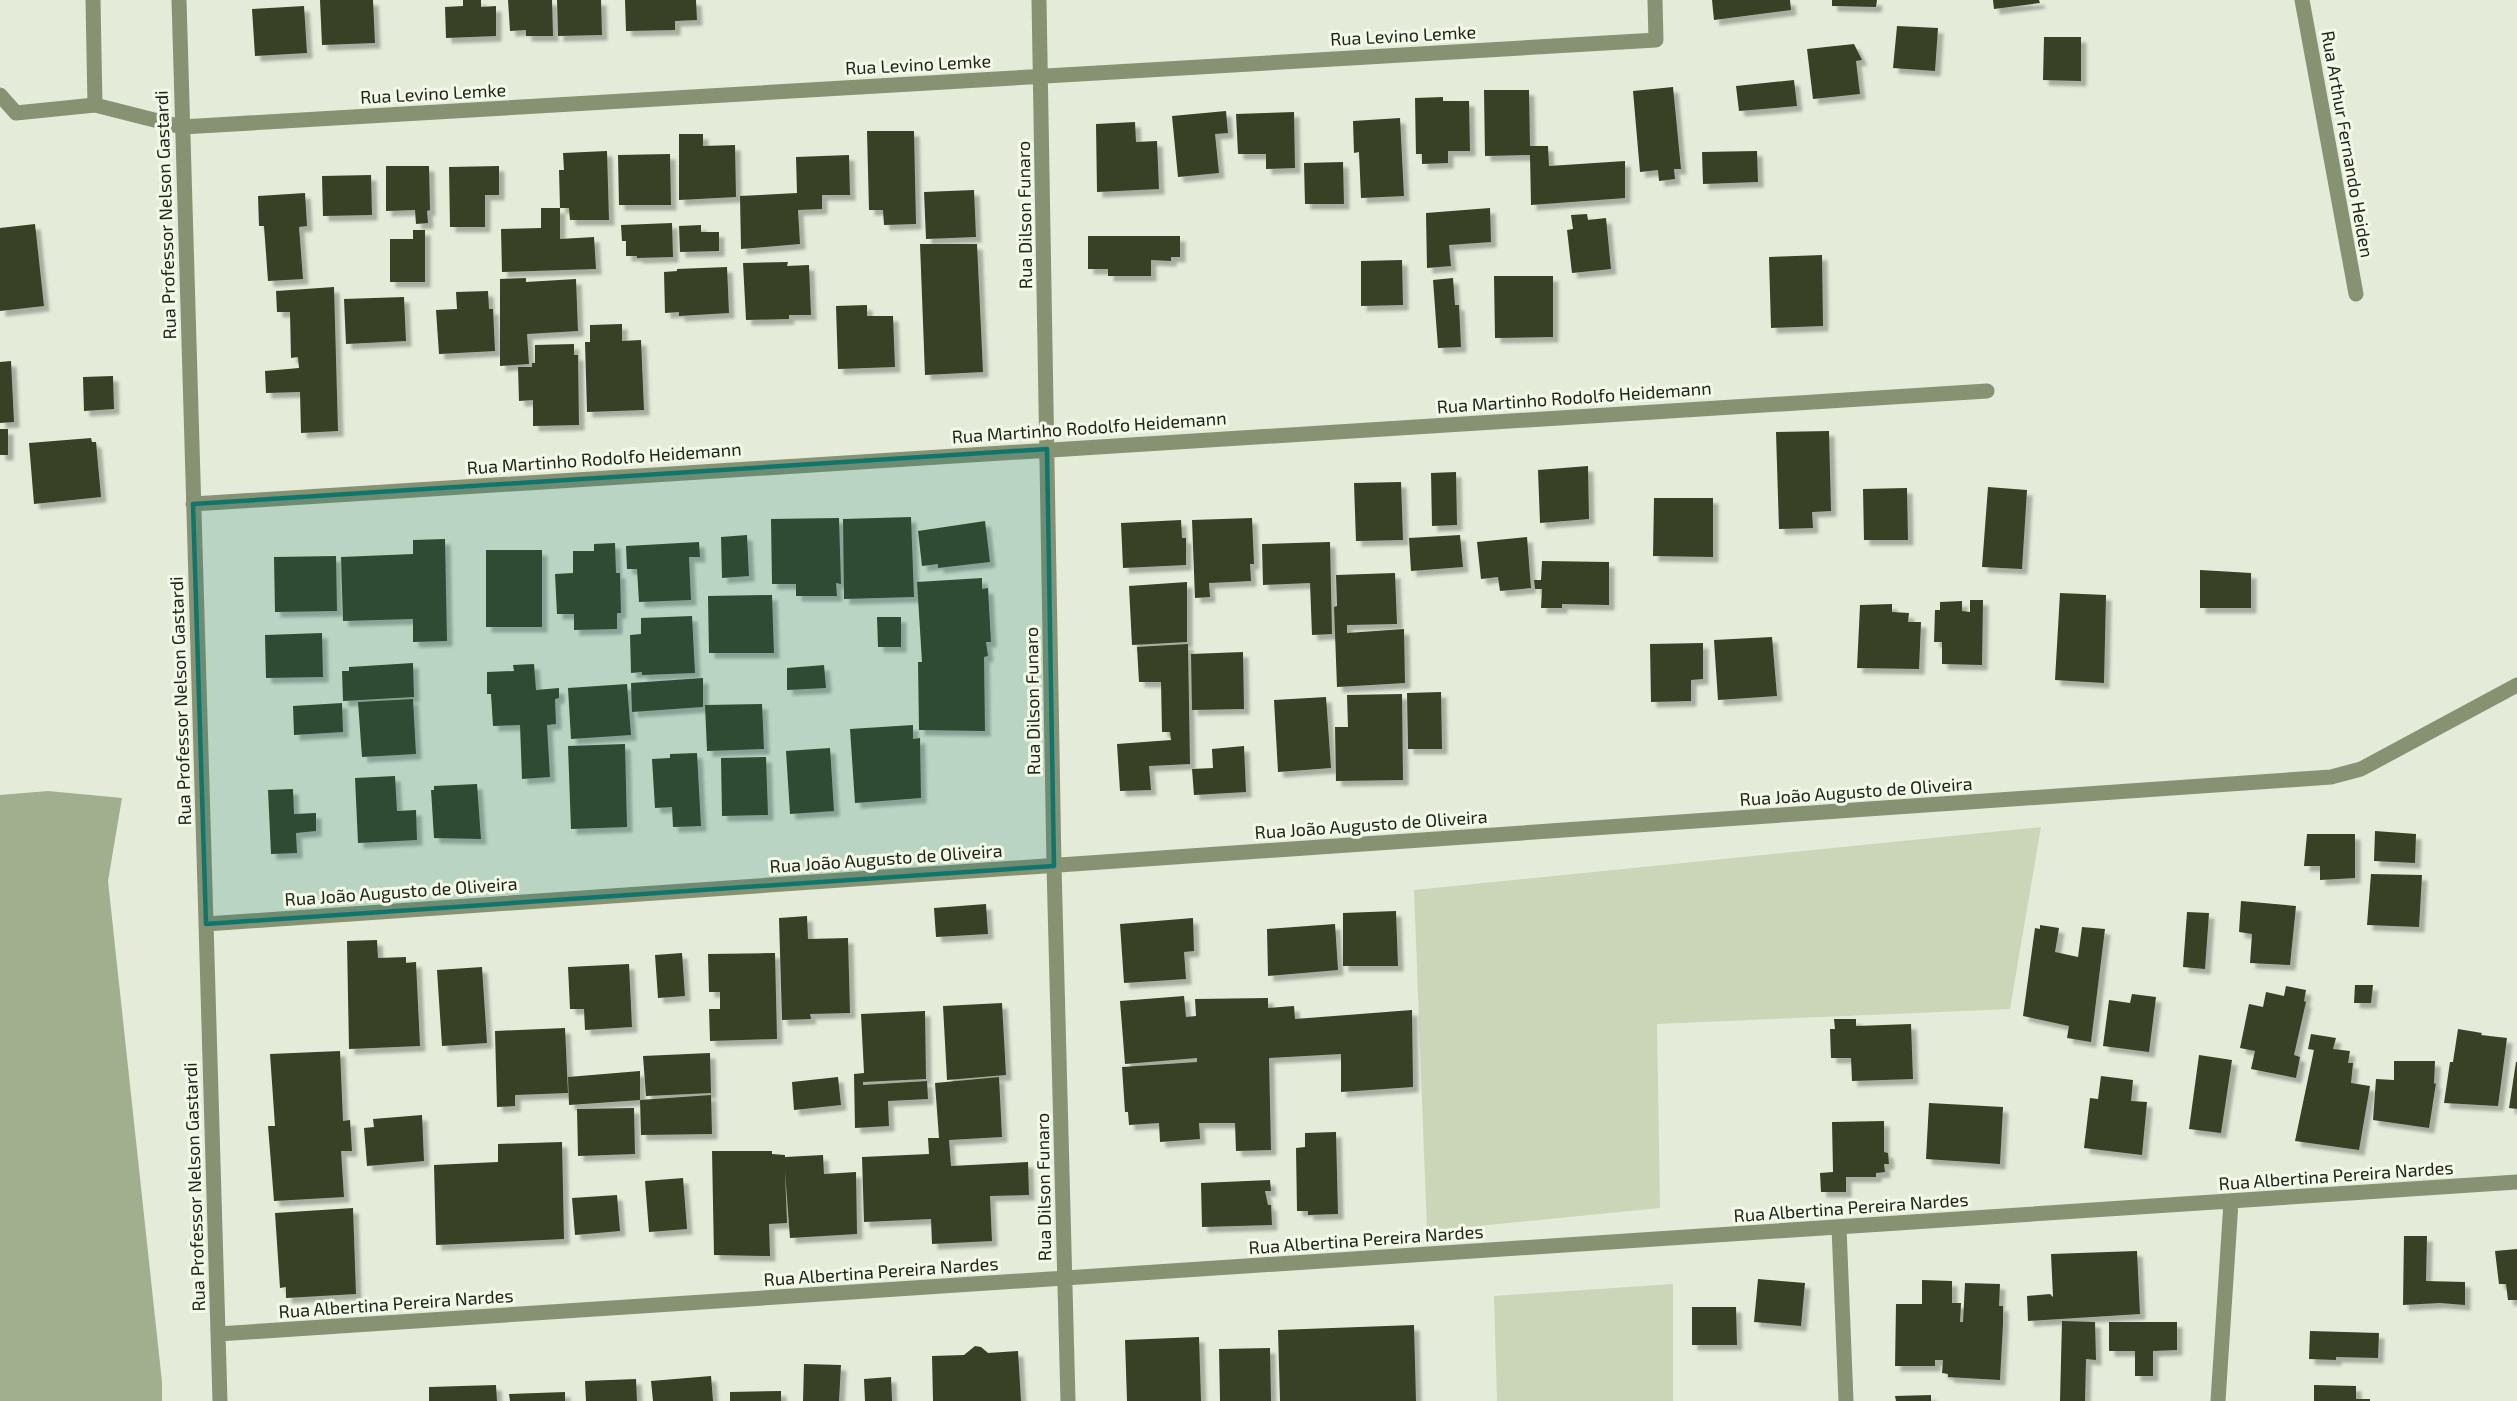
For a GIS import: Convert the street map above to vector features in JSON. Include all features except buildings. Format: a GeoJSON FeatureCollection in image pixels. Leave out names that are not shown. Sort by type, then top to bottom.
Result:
{"type":"FeatureCollection","features":[{"type":"Feature","properties":{"kind":"street"},"geometry":{"type":"LineString","coordinates":[[93,0],[95,105]]}},
{"type":"Feature","properties":{"kind":"street","name":"Rua Professor Nelson Gastardi"},"geometry":{"type":"LineString","coordinates":[[178,0],[220,1401]]}},
{"type":"Feature","properties":{"kind":"street","name":"Rua Dilson Funaro"},"geometry":{"type":"LineString","coordinates":[[1039,0],[1054,866],[1068,1401]]}},
{"type":"Feature","properties":{"kind":"street","name":"Rua Levino Lemke"},"geometry":{"type":"LineString","coordinates":[[0,95],[16,113],[95,105],[182,127],[1656,40],[1655,0]]}},
{"type":"Feature","properties":{"kind":"street","name":"Rua Arthur Fernando Heiden"},"geometry":{"type":"LineString","coordinates":[[2302,0],[2356,294]]}},
{"type":"Feature","properties":{"kind":"street","name":"Rua Martinho Rodolfo Heidemann"},"geometry":{"type":"LineString","coordinates":[[193,504],[1987,391]]}},
{"type":"Feature","properties":{"kind":"street","name":"Rua João Augusto de Oliveira"},"geometry":{"type":"LineString","coordinates":[[206,924],[2331,777],[2361,769],[2517,685]]}},
{"type":"Feature","properties":{"kind":"street","name":"Rua Albertina Pereira Nardes"},"geometry":{"type":"LineString","coordinates":[[218,1334],[2517,1182]]}},
{"type":"Feature","properties":{"kind":"street"},"geometry":{"type":"LineString","coordinates":[[2218,1401],[2231,1202]]}},
{"type":"Feature","properties":{"kind":"street"},"geometry":{"type":"LineString","coordinates":[[1839,1227],[1846,1401]]}},
{"type":"Feature","properties":{"kind":"highlighted area"},"geometry":{"type":"Polygon","coordinates":[[[1047,449],[1054,866],[206,924],[193,504],[1047,449]]]}},
{"type":"Feature","properties":{"kind":"green space"},"geometry":{"type":"Polygon","coordinates":[[[48,791],[122,798],[108,881],[162,1382],[162,1401],[0,1401],[0,795],[48,791]]]}},
{"type":"Feature","properties":{"kind":"green space"},"geometry":{"type":"Polygon","coordinates":[[[2041,827],[2010,1009],[1657,1024],[1660,1208],[1427,1231],[1414,890],[2041,827]]]}},
{"type":"Feature","properties":{"kind":"green space"},"geometry":{"type":"Polygon","coordinates":[[[1673,1284],[1673,1401],[1497,1401],[1494,1296],[1673,1284]]]}}]}
